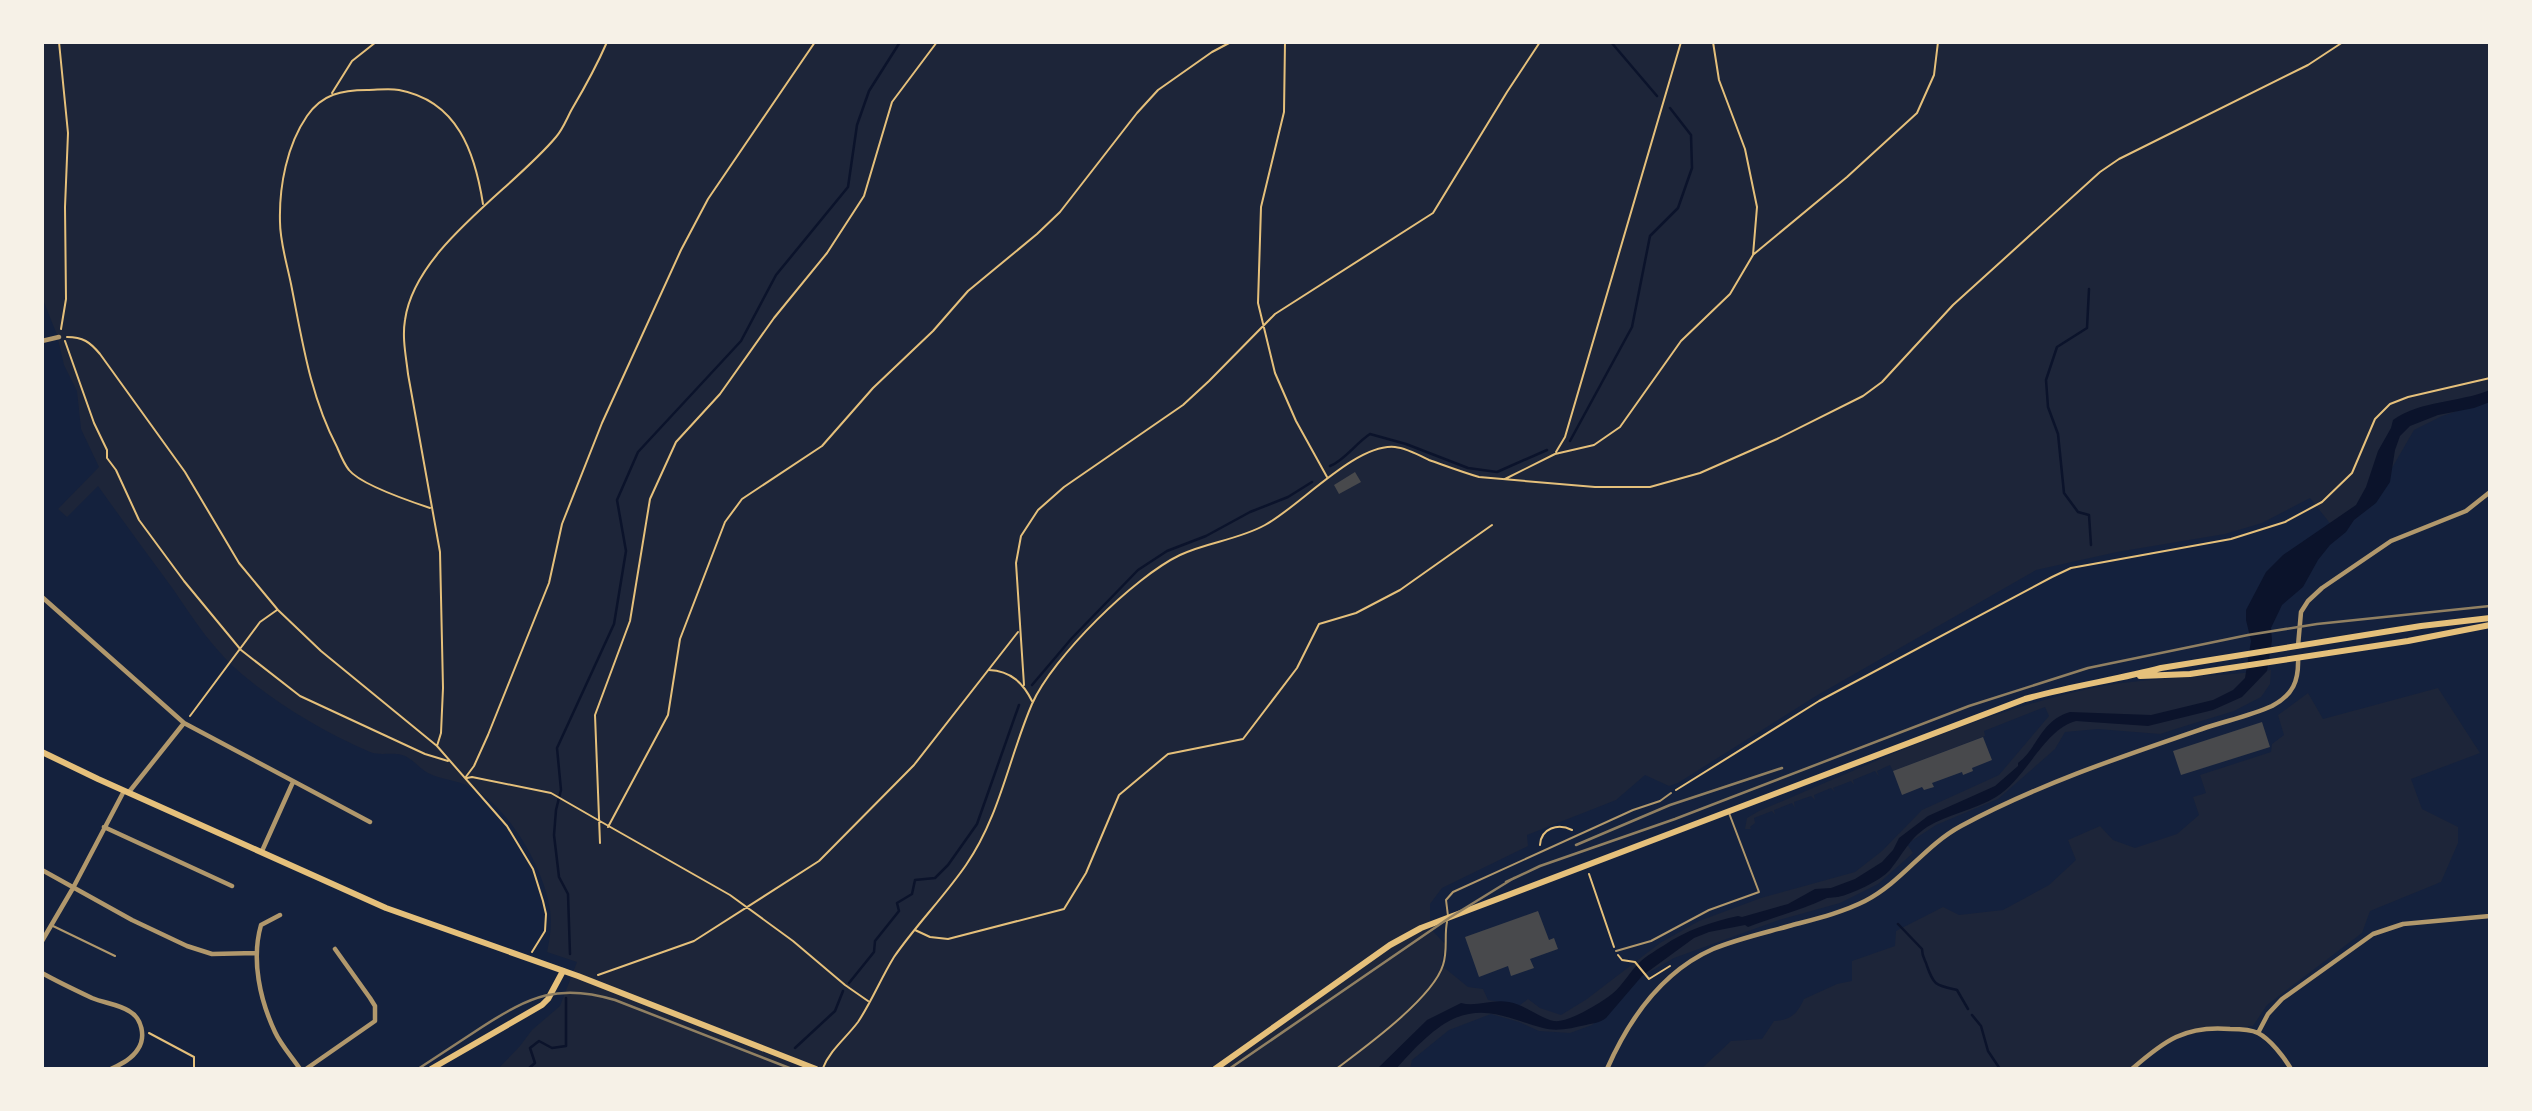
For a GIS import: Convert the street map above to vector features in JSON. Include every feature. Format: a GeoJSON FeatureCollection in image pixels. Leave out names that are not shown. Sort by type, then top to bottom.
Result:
{"type":"FeatureCollection","features":[{"type":"Feature","properties":{"kind":"main road"},"geometry":{"type":"LineString","coordinates":[[1214,1069],[1333,988],[1390,945],[1421,928],[2025,699],[2161,668],[2421,626],[2490,618]]}},
{"type":"Feature","properties":{"kind":"main road"},"geometry":{"type":"LineString","coordinates":[[2131,676],[2178,676],[2490,625]]}},
{"type":"Feature","properties":{"kind":"main road"},"geometry":{"type":"LineString","coordinates":[[2298,646],[2298,657]]}},
{"type":"Feature","properties":{"kind":"main road"},"geometry":{"type":"LineString","coordinates":[[42,752],[386,908],[563,971],[816,1069]]}},
{"type":"Feature","properties":{"kind":"main road"},"geometry":{"type":"LineString","coordinates":[[430,1069],[542,1005],[563,971]]}},
{"type":"Feature","properties":{"kind":"street"},"geometry":{"type":"LineString","coordinates":[[42,341],[59,337]]}},
{"type":"Feature","properties":{"kind":"street"},"geometry":{"type":"LineString","coordinates":[[2298,646],[2301,612],[2322,588],[2390,541],[2466,511],[2490,492]]}},
{"type":"Feature","properties":{"kind":"street"},"geometry":{"type":"LineString","coordinates":[[42,597],[184,723],[370,822]]}},
{"type":"Feature","properties":{"kind":"street"},"geometry":{"type":"LineString","coordinates":[[1606,1069],[1634,1016],[1658,988],[1676,972],[1714,949],[1868,900],[1890,885],[1945,836],[2045,786],[2272,706],[2286,698],[2296,685],[2298,657]]}},
{"type":"Feature","properties":{"kind":"street"},"geometry":{"type":"LineString","coordinates":[[42,941],[126,791],[184,723]]}},
{"type":"Feature","properties":{"kind":"street"},"geometry":{"type":"LineString","coordinates":[[262,851],[293,782]]}},
{"type":"Feature","properties":{"kind":"street"},"geometry":{"type":"LineString","coordinates":[[104,827],[232,886]]}},
{"type":"Feature","properties":{"kind":"street"},"geometry":{"type":"LineString","coordinates":[[42,870],[132,920],[187,946],[212,954],[256,953]]}},
{"type":"Feature","properties":{"kind":"street"},"geometry":{"type":"LineString","coordinates":[[280,915],[261,925],[256,953],[262,995],[276,1034],[300,1069]]}},
{"type":"Feature","properties":{"kind":"street"},"geometry":{"type":"LineString","coordinates":[[2258,1033],[2268,1014],[2282,999],[2373,934],[2403,924],[2490,916]]}},
{"type":"Feature","properties":{"kind":"street"},"geometry":{"type":"LineString","coordinates":[[306,1069],[375,1021],[375,1006],[335,949]]}},
{"type":"Feature","properties":{"kind":"street"},"geometry":{"type":"LineString","coordinates":[[42,973],[94,999],[130,1011],[139,1020],[142,1030],[138,1050],[129,1059],[111,1069]]}},
{"type":"Feature","properties":{"kind":"street"},"geometry":{"type":"LineString","coordinates":[[2132,1069],[2161,1044],[2192,1031],[2219,1028],[2258,1033],[2291,1069]]}},
{"type":"Feature","properties":{"kind":"lane"},"geometry":{"type":"LineString","coordinates":[[1335,1069],[1404,1014],[1440,972],[1447,952],[1446,900],[1450,894],[1633,810],[1664,799],[1671,793]]}},
{"type":"Feature","properties":{"kind":"lane"},"geometry":{"type":"LineString","coordinates":[[1616,951],[1651,941],[1709,910],[1759,892],[1729,812]]}},
{"type":"Feature","properties":{"kind":"lane"},"geometry":{"type":"LineString","coordinates":[[52,925],[115,956]]}},
{"type":"Feature","properties":{"kind":"path"},"geometry":{"type":"LineString","coordinates":[[59,42],[68,133],[65,207],[66,299],[59,337]]}},
{"type":"Feature","properties":{"kind":"path"},"geometry":{"type":"LineString","coordinates":[[376,42],[352,61],[331,94],[308,114],[291,145],[281,191],[279,224],[306,360],[322,419],[349,471],[391,493],[431,508]]}},
{"type":"Feature","properties":{"kind":"path"},"geometry":{"type":"LineString","coordinates":[[437,746],[441,733],[443,688],[440,552],[408,374],[404,321],[415,288],[425,270],[484,207],[558,135],[607,42]]}},
{"type":"Feature","properties":{"kind":"path"},"geometry":{"type":"LineString","coordinates":[[465,779],[488,735],[549,583],[562,524],[602,423],[681,250],[708,199],[815,42]]}},
{"type":"Feature","properties":{"kind":"path"},"geometry":{"type":"LineString","coordinates":[[600,843],[595,715],[630,621],[650,499],[676,442],[720,394],[774,318],[827,253],[864,196],[891,102],[937,42]]}},
{"type":"Feature","properties":{"kind":"path"},"geometry":{"type":"LineString","coordinates":[[608,827],[668,715],[686,620],[732,510],[756,488],[804,460],[822,446],[873,388],[933,331],[968,291],[1060,212],[1158,90],[1201,59],[1231,42]]}},
{"type":"Feature","properties":{"kind":"path"},"geometry":{"type":"LineString","coordinates":[[1285,42],[1284,113],[1261,207],[1258,303],[1276,373],[1291,409],[1328,477]]}},
{"type":"Feature","properties":{"kind":"path"},"geometry":{"type":"LineString","coordinates":[[1033,702],[1024,685],[1016,563],[1021,537],[1032,518],[1064,487],[1182,405],[1275,314],[1433,213],[1540,42]]}},
{"type":"Feature","properties":{"kind":"path"},"geometry":{"type":"LineString","coordinates":[[1555,454],[1569,424],[1681,42]]}},
{"type":"Feature","properties":{"kind":"path"},"geometry":{"type":"LineString","coordinates":[[1713,42],[1719,80],[1745,149],[1757,207],[1754,255]]}},
{"type":"Feature","properties":{"kind":"path"},"geometry":{"type":"LineString","coordinates":[[1504,479],[1555,454],[1594,445],[1620,427],[1681,341],[1730,294],[1754,255],[1847,177],[1917,113],[1934,75],[1938,42]]}},
{"type":"Feature","properties":{"kind":"path"},"geometry":{"type":"LineString","coordinates":[[823,1069],[827,1057],[846,1038],[893,959],[960,873],[979,842],[1006,783],[1033,702],[1059,664],[1088,631],[1144,576],[1183,553],[1238,537],[1263,526],[1290,509],[1328,477],[1374,450],[1396,447],[1479,477],[1626,489],[1668,484],[1777,439],[1863,396],[1882,382],[1953,304],[2100,172],[2119,159],[2308,65],[2343,42]]}},
{"type":"Feature","properties":{"kind":"path"},"geometry":{"type":"LineString","coordinates":[[331,94],[355,90],[398,90],[427,99],[450,117],[469,144],[478,169],[484,207]]}},
{"type":"Feature","properties":{"kind":"path"},"geometry":{"type":"LineString","coordinates":[[59,337],[77,337],[90,342],[100,354],[185,472],[239,563],[278,610],[314,645],[437,746],[507,826],[526,855],[546,914],[545,931],[528,958]]}},
{"type":"Feature","properties":{"kind":"path"},"geometry":{"type":"LineString","coordinates":[[59,337],[66,341],[94,423],[107,450],[107,458],[116,470],[139,520],[241,650],[300,696],[425,754],[450,762]]}},
{"type":"Feature","properties":{"kind":"path"},"geometry":{"type":"LineString","coordinates":[[1671,793],[1819,701],[2071,568],[2231,538],[2285,522],[2322,502],[2352,473],[2375,419],[2390,404],[2490,378]]}},
{"type":"Feature","properties":{"kind":"path"},"geometry":{"type":"LineString","coordinates":[[914,929],[930,937],[948,939],[1064,909],[1086,873],[1119,795],[1168,754],[1243,739],[1297,668],[1320,624],[1356,613],[1400,590],[1492,525]]}},
{"type":"Feature","properties":{"kind":"path"},"geometry":{"type":"LineString","coordinates":[[184,723],[260,622],[278,610]]}},
{"type":"Feature","properties":{"kind":"path"},"geometry":{"type":"LineString","coordinates":[[599,975],[694,940],[819,861],[914,765],[1019,631]]}},
{"type":"Feature","properties":{"kind":"path"},"geometry":{"type":"LineString","coordinates":[[987,670],[1013,676],[1024,685]]}},
{"type":"Feature","properties":{"kind":"path"},"geometry":{"type":"LineString","coordinates":[[465,779],[472,777],[551,793],[730,895],[869,1002]]}},
{"type":"Feature","properties":{"kind":"path"},"geometry":{"type":"LineString","coordinates":[[1543,852],[1541,838],[1550,829],[1565,827],[1575,834]]}},
{"type":"Feature","properties":{"kind":"path"},"geometry":{"type":"LineString","coordinates":[[1589,874],[1616,951],[1622,960],[1635,962],[1649,979],[1670,966],[1676,972]]}},
{"type":"Feature","properties":{"kind":"path"},"geometry":{"type":"LineString","coordinates":[[142,1030],[194,1057],[194,1069]]}},
{"type":"Feature","properties":{"kind":"shaded area"},"geometry":{"type":"Polygon","coordinates":[[[42,42],[2490,42],[2490,401],[2442,416],[2414,430],[2378,492],[2336,531],[2310,498],[2262,523],[2225,534],[2117,552],[2036,570],[1816,696],[1678,783],[1669,786],[1645,775],[1616,800],[1527,835],[1528,846],[1442,888],[1430,904],[1430,928],[1445,944],[1441,965],[1468,987],[1483,989],[1488,1000],[1520,1005],[1528,999],[1540,1008],[1561,1015],[1587,999],[1660,943],[1699,921],[1761,898],[1855,872],[1882,851],[1922,810],[1999,775],[2049,716],[2045,707],[1984,731],[1985,736],[1893,771],[1890,765],[1877,771],[1879,777],[1875,771],[1853,780],[1854,785],[1851,781],[1833,788],[1835,792],[1831,788],[1814,795],[1815,800],[1811,796],[1794,802],[1795,808],[1792,803],[1774,810],[1775,815],[1772,811],[1754,818],[1755,823],[1751,829],[1745,829],[1747,818],[1759,811],[1921,742],[2046,700],[2111,685],[2271,670],[2270,684],[2261,697],[2234,711],[2160,734],[2098,729],[2065,732],[2055,749],[1998,799],[1936,825],[1907,844],[1913,853],[1878,884],[1840,903],[1779,920],[1674,958],[1641,977],[1592,1025],[1570,1033],[1539,1031],[1491,1014],[1449,1030],[1412,1060],[1410,1069],[498,1069],[532,1030],[560,1006],[577,962],[547,952],[551,921],[546,894],[533,858],[512,825],[499,810],[472,788],[428,773],[405,756],[374,753],[353,745],[288,708],[243,675],[205,635],[98,486],[67,517],[58,509],[99,467],[81,429],[77,391],[64,365],[57,335],[42,297],[42,42]]]}},
{"type":"Feature","properties":{"kind":"shaded area"},"geometry":{"type":"Polygon","coordinates":[[[2490,390],[2490,402],[2438,415],[2410,426],[2400,436],[2390,482],[2376,503],[2354,520],[2346,532],[2330,545],[2303,587],[2282,605],[2271,628],[2272,641],[2267,671],[2242,697],[2213,710],[2148,726],[2076,721],[2065,726],[2054,734],[2007,789],[1988,801],[1927,827],[1880,878],[1851,893],[1827,898],[1748,927],[1745,925],[1709,932],[1694,938],[1642,976],[1601,1021],[1554,1030],[1488,1013],[1465,1015],[1437,1029],[1396,1069],[1377,1069],[1427,1020],[1461,1003],[1509,1002],[1554,1021],[1568,1019],[1612,994],[1641,961],[1681,935],[1718,921],[1788,904],[1815,889],[1831,888],[1855,879],[1882,862],[1899,838],[1928,816],[1995,786],[2018,766],[2046,728],[2060,716],[2070,712],[2151,715],[2213,700],[2233,690],[2245,678],[2251,641],[2246,610],[2266,572],[2283,555],[2356,505],[2393,420],[2415,409],[2490,390]]]}},
{"type":"Feature","properties":{"kind":"shaded area"},"geometry":{"type":"Polygon","coordinates":[[[2438,688],[2480,753],[2411,779],[2422,809],[2458,827],[2458,843],[2441,882],[2370,911],[2362,933],[2267,1005],[2253,1026],[2203,1032],[2167,1043],[2137,1069],[1701,1069],[1731,1041],[1762,1039],[1774,1021],[1793,1015],[1804,999],[1837,984],[1852,981],[1852,961],[1895,946],[1896,931],[1943,907],[1959,915],[2003,910],[2049,885],[2076,860],[2068,840],[2100,826],[2113,840],[2135,848],[2177,834],[2199,815],[2193,797],[2206,793],[2200,775],[2271,752],[2272,744],[2284,735],[2278,715],[2308,693],[2323,719],[2438,688]]]}},
{"type":"Feature","properties":{"kind":"building"},"geometry":{"type":"Polygon","coordinates":[[[1355,472],[1361,482],[1339,494],[1334,485],[1355,472]]]}},
{"type":"Feature","properties":{"kind":"building"},"geometry":{"type":"Polygon","coordinates":[[[2262,722],[2270,747],[2181,775],[2173,751],[2262,722]]]}},
{"type":"Feature","properties":{"kind":"building"},"geometry":{"type":"Polygon","coordinates":[[[1983,737],[1992,760],[1963,775],[1962,772],[1932,783],[1934,787],[1924,790],[1922,787],[1902,795],[1893,771],[1983,737]]]}},
{"type":"Feature","properties":{"kind":"building"},"geometry":{"type":"Polygon","coordinates":[[[1538,911],[1549,940],[1554,938],[1558,949],[1530,959],[1534,968],[1511,976],[1508,966],[1479,977],[1465,937],[1538,911]]]}},
{"type":"Feature","properties":{"kind":"waterway"},"geometry":{"type":"LineString","coordinates":[[570,954],[568,894],[559,877],[554,835],[561,790],[557,748],[614,624],[626,551],[617,500],[638,452],[741,341],[776,275],[848,187],[857,125],[869,91],[900,42]]}},
{"type":"Feature","properties":{"kind":"waterway"},"geometry":{"type":"LineString","coordinates":[[1611,42],[1657,96]]}},
{"type":"Feature","properties":{"kind":"waterway"},"geometry":{"type":"LineString","coordinates":[[1570,441],[1632,327],[1650,236],[1678,208],[1692,168],[1691,135],[1670,108]]}},
{"type":"Feature","properties":{"kind":"waterway"},"geometry":{"type":"LineString","coordinates":[[2089,289],[2087,328],[2057,347],[2046,380],[2048,407],[2058,434],[2064,493],[2078,512],[2089,515],[2091,545]]}},
{"type":"Feature","properties":{"kind":"waterway"},"geometry":{"type":"LineString","coordinates":[[1330,466],[1370,434],[1406,444],[1468,468],[1497,472],[1547,450]]}},
{"type":"Feature","properties":{"kind":"waterway"},"geometry":{"type":"LineString","coordinates":[[1032,685],[1072,638],[1138,570],[1167,551],[1206,536],[1250,512],[1288,497],[1312,482]]}},
{"type":"Feature","properties":{"kind":"waterway"},"geometry":{"type":"LineString","coordinates":[[849,983],[874,952],[875,941],[899,911],[897,903],[912,894],[915,880],[935,878],[948,865],[977,824],[1019,705]]}},
{"type":"Feature","properties":{"kind":"waterway"},"geometry":{"type":"LineString","coordinates":[[1898,924],[1922,949],[1934,981],[1957,990],[1968,1009]]}},
{"type":"Feature","properties":{"kind":"waterway"},"geometry":{"type":"LineString","coordinates":[[795,1048],[835,1011],[843,991]]}},
{"type":"Feature","properties":{"kind":"waterway"},"geometry":{"type":"LineString","coordinates":[[528,1069],[535,1063],[530,1048],[539,1041],[552,1048],[566,1046],[566,998]]}},
{"type":"Feature","properties":{"kind":"waterway"},"geometry":{"type":"LineString","coordinates":[[1972,1015],[1981,1026],[1988,1051],[2000,1069]]}},
{"type":"Feature","properties":{"kind":"railway"},"geometry":{"type":"LineString","coordinates":[[1506,882],[1540,866],[1675,819],[1969,706],[2088,668],[2248,635],[2317,624],[2490,606]]}},
{"type":"Feature","properties":{"kind":"railway"},"geometry":{"type":"LineString","coordinates":[[1576,845],[1670,805],[1782,768]]}},
{"type":"Feature","properties":{"kind":"railway"},"geometry":{"type":"LineString","coordinates":[[1229,1069],[1449,918],[1514,878]]}},
{"type":"Feature","properties":{"kind":"railway"},"geometry":{"type":"LineString","coordinates":[[418,1069],[515,1007],[546,995],[561,993],[595,995],[615,1000],[792,1069]]}}]}
